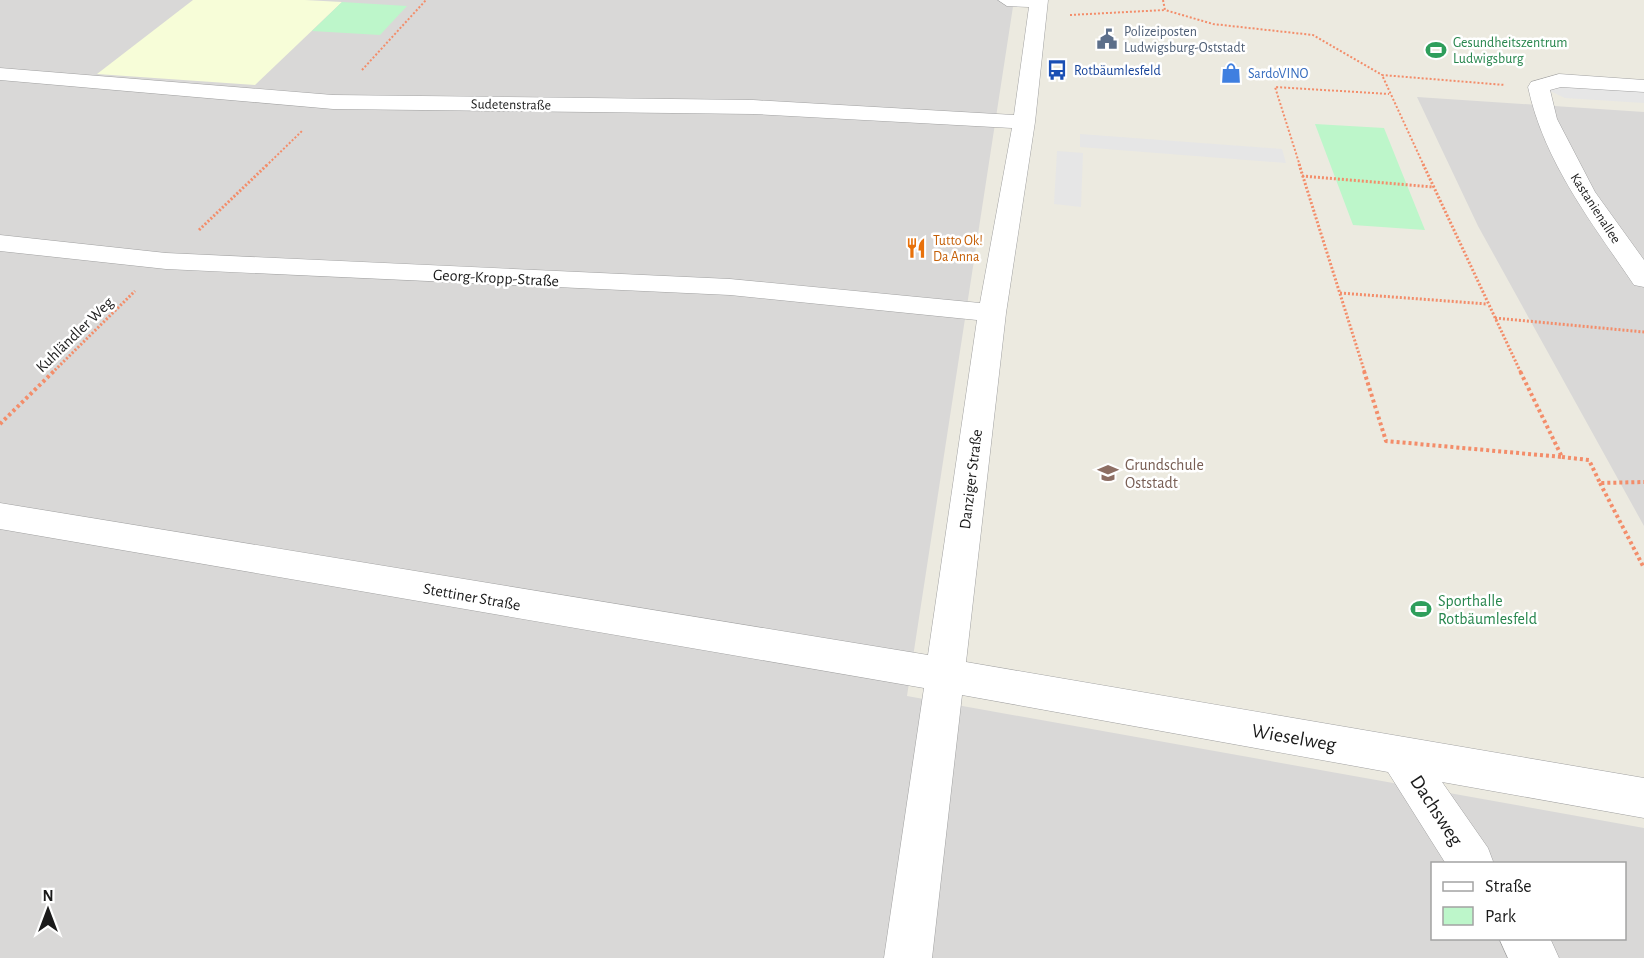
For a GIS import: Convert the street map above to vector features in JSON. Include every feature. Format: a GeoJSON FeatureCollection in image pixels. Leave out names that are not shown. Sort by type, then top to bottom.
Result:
{"type":"FeatureCollection","features":[{"type":"Feature","properties":{"kind":"street","name":"Danziger Straße"},"geometry":{"type":"LineString","coordinates":[[908,958],[992,313],[1024,122],[1030,4]]}},
{"type":"Feature","properties":{"kind":"street","name":"Sudetenstraße"},"geometry":{"type":"LineString","coordinates":[[0,74],[333,102],[753,107],[1024,122]]}},
{"type":"Feature","properties":{"kind":"street"},"geometry":{"type":"LineString","coordinates":[[1549,96],[1559,80],[1644,86]]}},
{"type":"Feature","properties":{"kind":"street","name":"Kastanienallee"},"geometry":{"type":"LineString","coordinates":[[1549,96],[1546,119],[1583,193],[1644,279]]}},
{"type":"Feature","properties":{"kind":"street","name":"Georg-Kropp-Straße"},"geometry":{"type":"LineString","coordinates":[[0,243],[166,261],[730,287],[992,313]]}},
{"type":"Feature","properties":{"kind":"street","name":"Stettiner Straße"},"geometry":{"type":"LineString","coordinates":[[0,516],[945,675]]}},
{"type":"Feature","properties":{"kind":"street","name":"Wieselweg"},"geometry":{"type":"LineString","coordinates":[[945,675],[1644,798]]}},
{"type":"Feature","properties":{"kind":"street","name":"Dachsweg"},"geometry":{"type":"LineString","coordinates":[[1401,756],[1471,862]]}},
{"type":"Feature","properties":{"kind":"street"},"geometry":{"type":"LineString","coordinates":[[1523,940],[1535,958]]}},
{"type":"Feature","properties":{"kind":"path"},"geometry":{"type":"LineString","coordinates":[[1163,0],[1165,10]]}},
{"type":"Feature","properties":{"kind":"path"},"geometry":{"type":"LineString","coordinates":[[1030,4],[1082,15],[1165,10],[1213,24],[1313,35],[1382,75],[1549,96]]}},
{"type":"Feature","properties":{"kind":"path"},"geometry":{"type":"LineString","coordinates":[[1382,75],[1487,304],[1562,457]]}},
{"type":"Feature","properties":{"kind":"path"},"geometry":{"type":"LineString","coordinates":[[1389,94],[1275,87],[1386,441],[1589,460],[1644,568]]}},
{"type":"Feature","properties":{"kind":"path"},"geometry":{"type":"LineString","coordinates":[[1302,176],[1433,187]]}},
{"type":"Feature","properties":{"kind":"path","name":"Kuhländler Weg"},"geometry":{"type":"LineString","coordinates":[[0,424],[166,261]]}},
{"type":"Feature","properties":{"kind":"path"},"geometry":{"type":"LineString","coordinates":[[1340,292],[1487,304]]}},
{"type":"Feature","properties":{"kind":"path"},"geometry":{"type":"LineString","coordinates":[[1495,318],[1644,332]]}},
{"type":"Feature","properties":{"kind":"path"},"geometry":{"type":"LineString","coordinates":[[1600,483],[1644,482]]}},
{"type":"Feature","properties":{"kind":"shaded area"},"geometry":{"type":"Polygon","coordinates":[[[0,0],[1014,0],[907,696],[1644,828],[1644,958],[0,958],[0,0]]]}},
{"type":"Feature","properties":{"kind":"shaded area"},"geometry":{"type":"Polygon","coordinates":[[[193,0],[342,2],[255,85],[97,74],[193,0]]]}},
{"type":"Feature","properties":{"kind":"shaded area"},"geometry":{"type":"Polygon","coordinates":[[[1562,85],[1644,90],[1644,103],[1565,98],[1550,91],[1550,88],[1562,85]]]}},
{"type":"Feature","properties":{"kind":"shaded area"},"geometry":{"type":"Polygon","coordinates":[[[1417,97],[1644,112],[1644,526],[1478,226],[1417,97]]]}},
{"type":"Feature","properties":{"kind":"shaded area"},"geometry":{"type":"Polygon","coordinates":[[[1080,134],[1282,149],[1286,163],[1080,147],[1080,134]]]}},
{"type":"Feature","properties":{"kind":"shaded area"},"geometry":{"type":"Polygon","coordinates":[[[1057,151],[1083,153],[1081,207],[1054,204],[1057,151]]]}},
{"type":"Feature","properties":{"kind":"green space"},"geometry":{"type":"Polygon","coordinates":[[[342,2],[407,6],[380,35],[312,31],[342,2]]]}},
{"type":"Feature","properties":{"kind":"green space"},"geometry":{"type":"Polygon","coordinates":[[[1315,124],[1384,128],[1425,230],[1353,225],[1315,124]]]}},
{"type":"Feature","properties":{"kind":"place","name":"Polizeiposten Ludwigsburg-Oststadt"},"geometry":{"type":"Point","coordinates":[1107,39]}},
{"type":"Feature","properties":{"kind":"place","name":"Gesundheitszentrum Ludwigsburg"},"geometry":{"type":"Point","coordinates":[1436,50]}},
{"type":"Feature","properties":{"kind":"place","name":"Rotbäumlesfeld"},"geometry":{"type":"Point","coordinates":[1057,70]}},
{"type":"Feature","properties":{"kind":"place","name":"SardoVINO"},"geometry":{"type":"Point","coordinates":[1231,73]}},
{"type":"Feature","properties":{"kind":"place","name":"Tutto Ok! Da Anna"},"geometry":{"type":"Point","coordinates":[916,248]}},
{"type":"Feature","properties":{"kind":"place","name":"Grundschule Oststadt"},"geometry":{"type":"Point","coordinates":[1108,473]}},
{"type":"Feature","properties":{"kind":"place","name":"Sporthalle Rotbäumlesfeld"},"geometry":{"type":"Point","coordinates":[1421,609]}}]}
